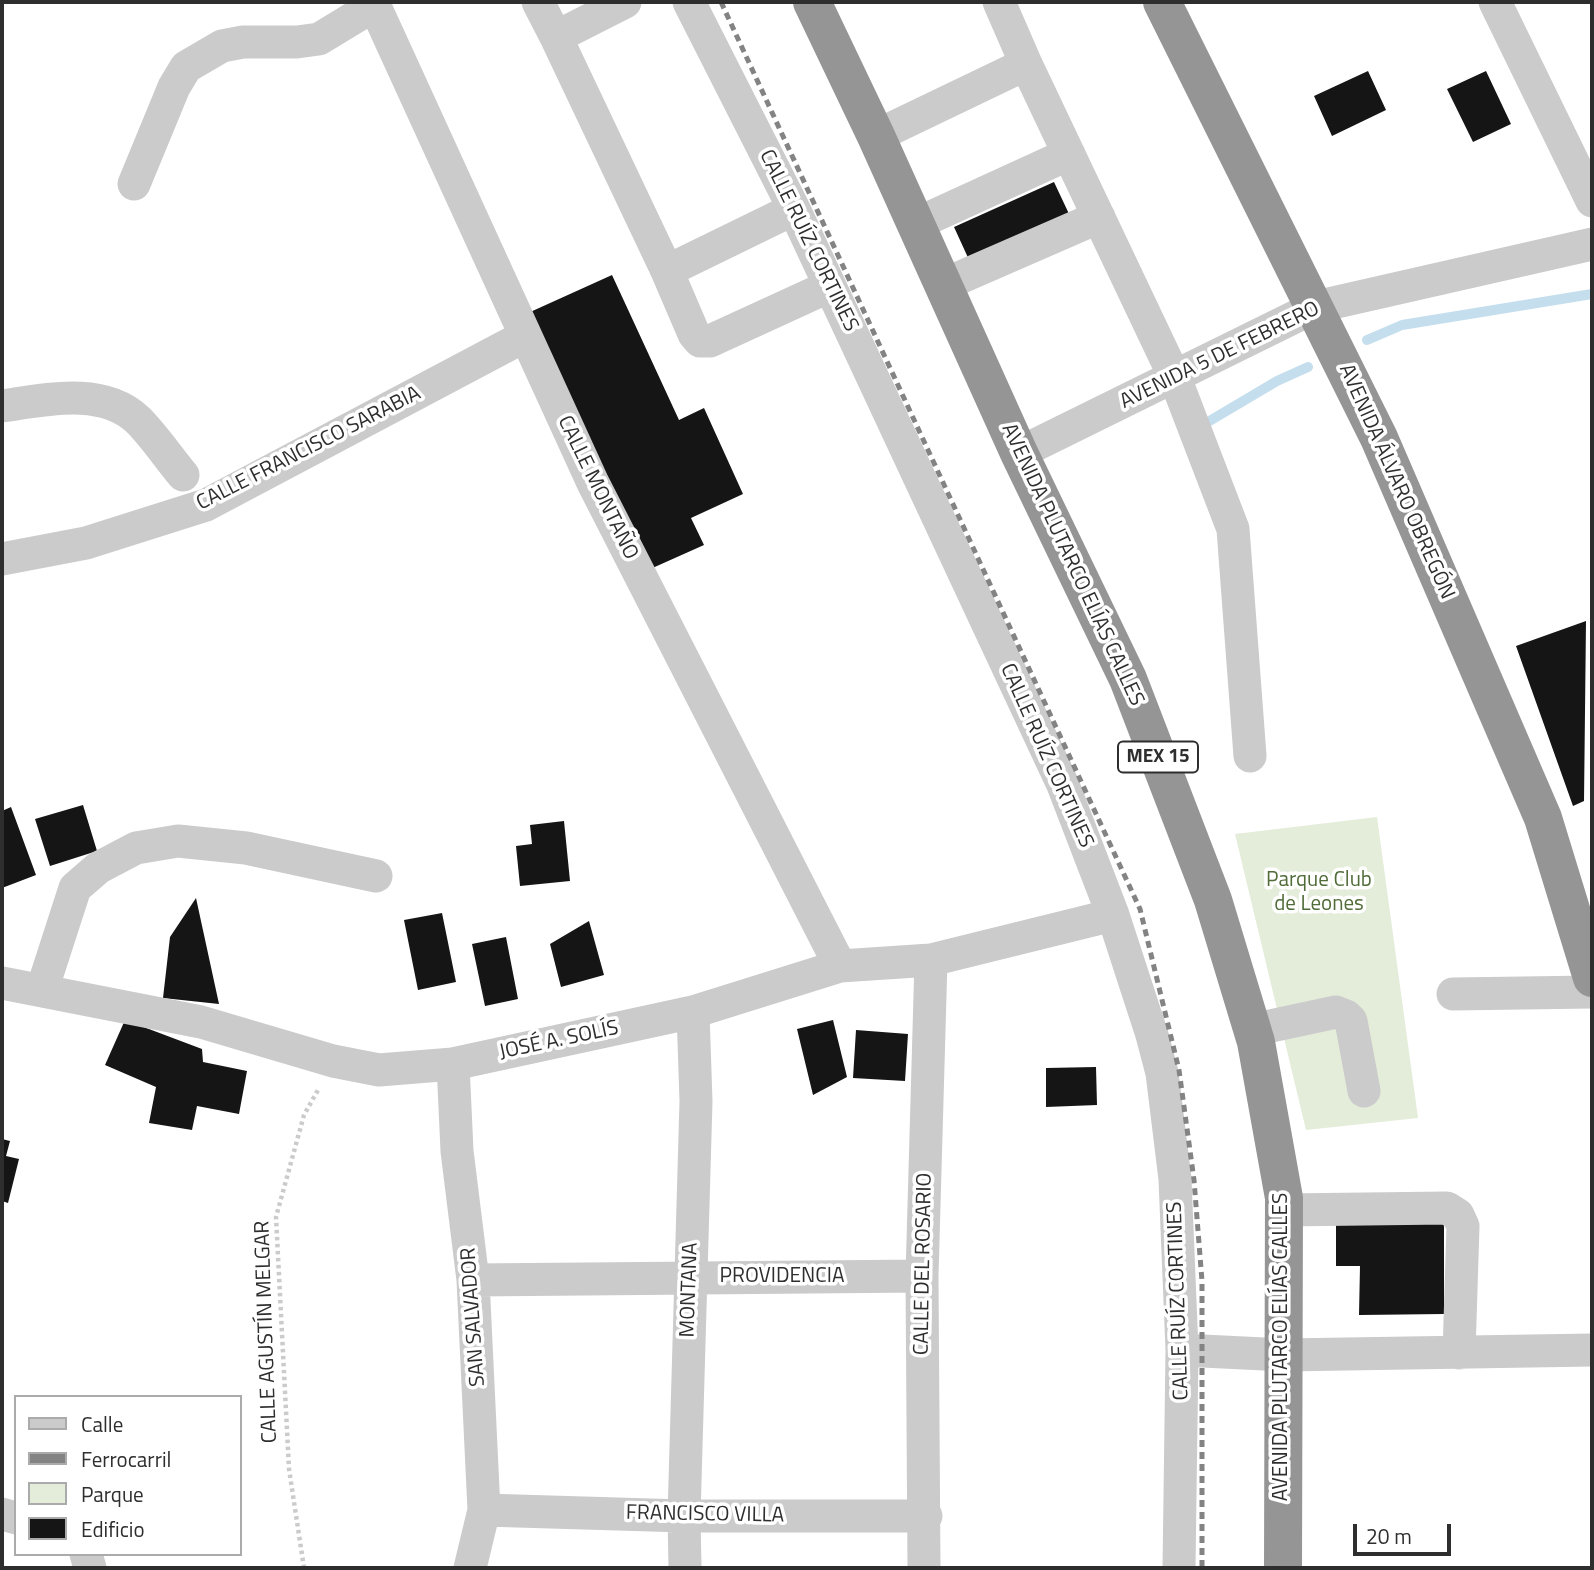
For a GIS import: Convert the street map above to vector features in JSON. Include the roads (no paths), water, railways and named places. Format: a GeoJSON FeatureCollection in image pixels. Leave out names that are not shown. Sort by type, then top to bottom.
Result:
{"type":"FeatureCollection","features":[{"type":"Feature","properties":{"kind":"highway","name":"AVENIDA PLUTARCO ELÍAS CALLES"},"geometry":{"type":"LineString","coordinates":[[812,2],[876,136],[1019,453],[1128,678],[1213,900],[1252,1030],[1284,1198],[1283,1568]]}},
{"type":"Feature","properties":{"kind":"highway","name":"AVENIDA ÁLVARO OBREGÓN"},"geometry":{"type":"LineString","coordinates":[[1161,2],[1379,438],[1543,818],[1590,957]]}},
{"type":"Feature","properties":{"kind":"street"},"geometry":{"type":"LineString","coordinates":[[538,2],[667,271],[694,334],[700,341],[710,341],[830,286]]}},
{"type":"Feature","properties":{"kind":"street"},"geometry":{"type":"LineString","coordinates":[[556,37],[625,2]]}},
{"type":"Feature","properties":{"kind":"street","name":"CALLE RUÍZ CORTINES"},"geometry":{"type":"LineString","coordinates":[[689,2],[794,209],[1063,785],[1113,915],[1162,1073],[1175,1179],[1182,1350],[1179,1568]]}},
{"type":"Feature","properties":{"kind":"street"},"geometry":{"type":"LineString","coordinates":[[999,2],[1175,378],[1233,528],[1250,756]]}},
{"type":"Feature","properties":{"kind":"street"},"geometry":{"type":"LineString","coordinates":[[1495,2],[1592,201]]}},
{"type":"Feature","properties":{"kind":"street"},"geometry":{"type":"LineString","coordinates":[[134,184],[174,87],[187,67],[222,46],[243,42],[297,42],[319,39],[374,3]]}},
{"type":"Feature","properties":{"kind":"street","name":"CALLE MONTAÑO"},"geometry":{"type":"LineString","coordinates":[[374,3],[593,483],[841,965]]}},
{"type":"Feature","properties":{"kind":"street"},"geometry":{"type":"LineString","coordinates":[[876,136],[1026,64]]}},
{"type":"Feature","properties":{"kind":"street"},"geometry":{"type":"LineString","coordinates":[[916,224],[1069,154]]}},
{"type":"Feature","properties":{"kind":"street"},"geometry":{"type":"LineString","coordinates":[[667,271],[794,209]]}},
{"type":"Feature","properties":{"kind":"street"},"geometry":{"type":"LineString","coordinates":[[943,285],[1099,217]]}},
{"type":"Feature","properties":{"kind":"street","name":"AVENIDA 5 DE FEBRERO"},"geometry":{"type":"LineString","coordinates":[[1019,453],[1315,307],[1592,244]]}},
{"type":"Feature","properties":{"kind":"street","name":"CALLE FRANCISCO SARABIA"},"geometry":{"type":"LineString","coordinates":[[2,559],[86,543],[206,505],[525,336]]}},
{"type":"Feature","properties":{"kind":"street"},"geometry":{"type":"LineString","coordinates":[[2,406],[56,399],[84,399],[115,405],[136,419],[183,475]]}},
{"type":"Feature","properties":{"kind":"street"},"geometry":{"type":"LineString","coordinates":[[42,990],[75,888],[98,868],[136,848],[178,841],[246,848],[376,876]]}},
{"type":"Feature","properties":{"kind":"street","name":"JOSÉ A. SOLÍS"},"geometry":{"type":"LineString","coordinates":[[2,983],[201,1021],[333,1061],[379,1070],[453,1064],[693,1012],[841,965],[932,960],[1113,915]]}},
{"type":"Feature","properties":{"kind":"street","name":"CALLE DEL ROSARIO"},"geometry":{"type":"LineString","coordinates":[[925,1568],[922,1276],[932,960]]}},
{"type":"Feature","properties":{"kind":"street"},"geometry":{"type":"LineString","coordinates":[[1453,994],[1592,992]]}},
{"type":"Feature","properties":{"kind":"street","name":"MONTANA"},"geometry":{"type":"LineString","coordinates":[[685,1568],[684,1516],[696,1101],[693,1012]]}},
{"type":"Feature","properties":{"kind":"street"},"geometry":{"type":"LineString","coordinates":[[1252,1030],[1336,1012],[1346,1016],[1351,1021],[1364,1091]]}},
{"type":"Feature","properties":{"kind":"street","name":"SAN SALVADOR"},"geometry":{"type":"LineString","coordinates":[[453,1064],[457,1151],[474,1280],[484,1510],[470,1568]]}},
{"type":"Feature","properties":{"kind":"street"},"geometry":{"type":"LineString","coordinates":[[1284,1210],[1447,1208],[1458,1215],[1463,1226],[1459,1353]]}},
{"type":"Feature","properties":{"kind":"street","name":"PROVIDENCIA"},"geometry":{"type":"LineString","coordinates":[[474,1280],[922,1276]]}},
{"type":"Feature","properties":{"kind":"street"},"geometry":{"type":"LineString","coordinates":[[1182,1350],[1284,1355],[1592,1350]]}},
{"type":"Feature","properties":{"kind":"street","name":"FRANCISCO VILLA"},"geometry":{"type":"LineString","coordinates":[[484,1510],[684,1516],[926,1516]]}},
{"type":"Feature","properties":{"kind":"waterway"},"geometry":{"type":"LineString","coordinates":[[1367,340],[1402,325],[1592,294]]}},
{"type":"Feature","properties":{"kind":"waterway"},"geometry":{"type":"LineString","coordinates":[[1201,426],[1277,381],[1308,367]]}},
{"type":"Feature","properties":{"kind":"railway"},"geometry":{"type":"LineString","coordinates":[[721,2],[1140,909],[1179,1070],[1194,1180],[1202,1281],[1202,1568]]}},
{"type":"Feature","properties":{"kind":"park label","name":"Parque Club de Leones"},"geometry":{"type":"Point","coordinates":[1319,893]}}]}
